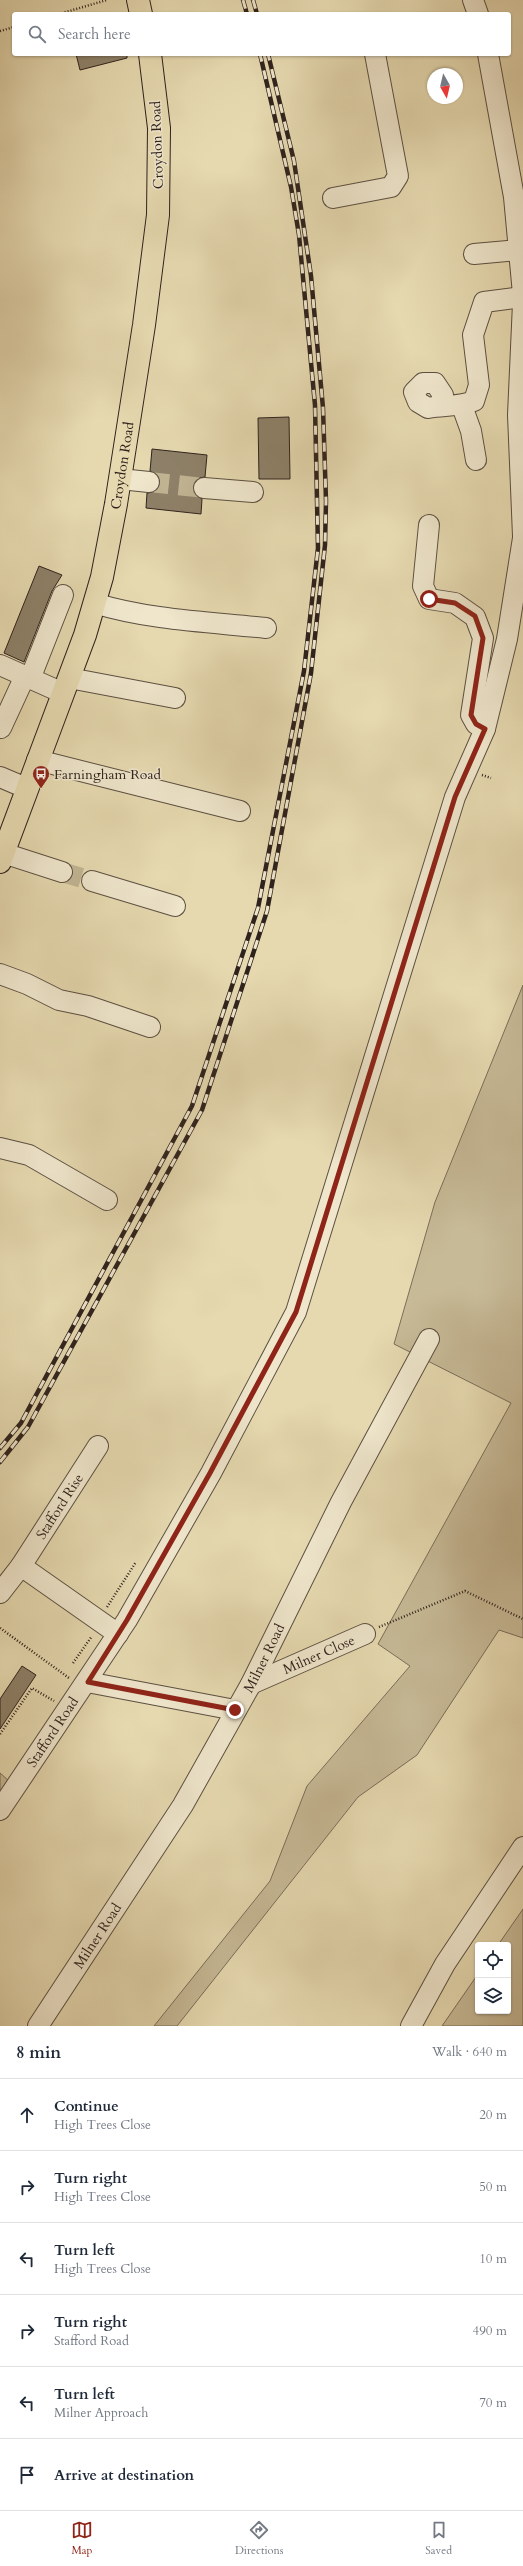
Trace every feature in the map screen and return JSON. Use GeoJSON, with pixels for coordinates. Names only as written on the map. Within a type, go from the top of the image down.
{"type":"FeatureCollection","features":[{"type":"Feature","properties":{"kind":"main road"},"geometry":{"type":"LineString","coordinates":[[138,0],[141,12]]}},
{"type":"Feature","properties":{"kind":"main road","name":"Croydon Road"},"geometry":{"type":"LineString","coordinates":[[2,858],[26,788],[85,635],[102,577],[120,479],[158,215],[159,128],[150,56]]}},
{"type":"Feature","properties":{"kind":"street"},"geometry":{"type":"LineString","coordinates":[[473,0],[477,12]]}},
{"type":"Feature","properties":{"kind":"street"},"geometry":{"type":"LineString","coordinates":[[333,198],[391,186],[398,176],[395,154],[374,56]]}},
{"type":"Feature","properties":{"kind":"street"},"geometry":{"type":"LineString","coordinates":[[488,56],[514,197],[523,294]]}},
{"type":"Feature","properties":{"kind":"street"},"geometry":{"type":"LineString","coordinates":[[474,254],[519,250]]}},
{"type":"Feature","properties":{"kind":"street"},"geometry":{"type":"LineString","coordinates":[[440,405],[462,406],[474,401],[479,385],[473,334],[484,302],[523,297]]}},
{"type":"Feature","properties":{"kind":"street","name":"Stafford Road"},"geometry":{"type":"LineString","coordinates":[[0,1810],[88,1682],[122,1627],[210,1473],[296,1312],[455,797],[485,729],[507,639],[523,537],[518,415],[523,303]]}},
{"type":"Feature","properties":{"kind":"street"},"geometry":{"type":"LineString","coordinates":[[462,406],[471,431],[476,460]]}},
{"type":"Feature","properties":{"kind":"street"},"geometry":{"type":"LineString","coordinates":[[120,479],[149,482]]}},
{"type":"Feature","properties":{"kind":"street"},"geometry":{"type":"LineString","coordinates":[[204,488],[253,492]]}},
{"type":"Feature","properties":{"kind":"street"},"geometry":{"type":"LineString","coordinates":[[429,525],[423,586],[429,599],[455,603],[475,616],[483,638],[471,715],[476,724],[485,729]]}},
{"type":"Feature","properties":{"kind":"street"},"geometry":{"type":"LineString","coordinates":[[1,728],[27,678],[63,595]]}},
{"type":"Feature","properties":{"kind":"street"},"geometry":{"type":"LineString","coordinates":[[94,603],[113,609],[165,618],[266,628]]}},
{"type":"Feature","properties":{"kind":"street"},"geometry":{"type":"LineString","coordinates":[[0,666],[27,678],[66,685],[175,698]]}},
{"type":"Feature","properties":{"kind":"street"},"geometry":{"type":"LineString","coordinates":[[37,760],[240,811]]}},
{"type":"Feature","properties":{"kind":"street"},"geometry":{"type":"LineString","coordinates":[[0,777],[26,788]]}},
{"type":"Feature","properties":{"kind":"street"},"geometry":{"type":"LineString","coordinates":[[2,858],[62,872]]}},
{"type":"Feature","properties":{"kind":"street"},"geometry":{"type":"LineString","coordinates":[[92,881],[175,906]]}},
{"type":"Feature","properties":{"kind":"street"},"geometry":{"type":"LineString","coordinates":[[0,974],[28,984],[59,1000],[88,1006],[150,1027]]}},
{"type":"Feature","properties":{"kind":"street"},"geometry":{"type":"LineString","coordinates":[[0,1148],[30,1155],[107,1200]]}},
{"type":"Feature","properties":{"kind":"street","name":"Milner Road"},"geometry":{"type":"LineString","coordinates":[[38,2026],[183,1805],[235,1710],[251,1684],[341,1502],[429,1339]]}},
{"type":"Feature","properties":{"kind":"street","name":"Stafford Rise"},"geometry":{"type":"LineString","coordinates":[[0,1593],[20,1566],[98,1446]]}},
{"type":"Feature","properties":{"kind":"street"},"geometry":{"type":"LineString","coordinates":[[20,1566],[101,1622],[122,1627]]}},
{"type":"Feature","properties":{"kind":"street","name":"Milner Close"},"geometry":{"type":"LineString","coordinates":[[251,1684],[365,1634]]}},
{"type":"Feature","properties":{"kind":"street"},"geometry":{"type":"LineString","coordinates":[[88,1682],[235,1710]]}},
{"type":"Feature","properties":{"kind":"street"},"geometry":{"type":"LineString","coordinates":[[411,2026],[445,1964],[523,1846]]}},
{"type":"Feature","properties":{"kind":"path"},"geometry":{"type":"LineString","coordinates":[[66,12],[107,0]]}},
{"type":"Feature","properties":{"kind":"path"},"geometry":{"type":"LineString","coordinates":[[0,31],[12,28]]}},
{"type":"Feature","properties":{"kind":"path"},"geometry":{"type":"LineString","coordinates":[[122,1627],[107,1608],[136,1562]]}},
{"type":"Feature","properties":{"kind":"path"},"geometry":{"type":"LineString","coordinates":[[365,1634],[465,1591],[523,1619]]}},
{"type":"Feature","properties":{"kind":"path"},"geometry":{"type":"LineString","coordinates":[[73,1664],[101,1622]]}},
{"type":"Feature","properties":{"kind":"path"},"geometry":{"type":"LineString","coordinates":[[1,1631],[52,1665]]}},
{"type":"Feature","properties":{"kind":"path"},"geometry":{"type":"LineString","coordinates":[[0,1734],[32,1688],[68,1709]]}},
{"type":"Feature","properties":{"kind":"shaded area"},"geometry":{"type":"Polygon","coordinates":[[[523,985],[523,1638],[499,1630],[417,1755],[358,1797],[177,2026],[154,2026],[270,1881],[307,1786],[410,1666],[378,1644],[511,1403],[394,1344],[435,1202],[523,985]]]}},
{"type":"Feature","properties":{"kind":"shaded area"},"geometry":{"type":"Polygon","coordinates":[[[0,1773],[9,1781],[0,1794],[0,1773]]]}},
{"type":"Feature","properties":{"kind":"shaded area"},"geometry":{"type":"Polygon","coordinates":[[[523,1909],[523,2026],[442,2026],[475,1978],[475,2014],[511,2014],[511,1942],[500,1942],[523,1909]]]}},
{"type":"Feature","properties":{"kind":"building"},"geometry":{"type":"Polygon","coordinates":[[[76,56],[127,56],[127,58],[80,70],[76,56]]]}},
{"type":"Feature","properties":{"kind":"building"},"geometry":{"type":"Polygon","coordinates":[[[289,417],[290,479],[259,479],[258,418],[289,417]]]}},
{"type":"Feature","properties":{"kind":"building"},"geometry":{"type":"Polygon","coordinates":[[[152,449],[207,455],[205,477],[199,478],[193,487],[194,493],[202,499],[201,514],[146,508],[147,493],[154,492],[160,484],[159,477],[150,471],[152,449]]]}},
{"type":"Feature","properties":{"kind":"building"},"geometry":{"type":"Polygon","coordinates":[[[39,566],[62,575],[52,591],[24,662],[4,653],[39,566]]]}},
{"type":"Feature","properties":{"kind":"building"},"geometry":{"type":"Polygon","coordinates":[[[22,1666],[36,1675],[0,1729],[0,1699],[22,1666]]]}},
{"type":"Feature","properties":{"kind":"tunnel"},"geometry":{"type":"LineString","coordinates":[[149,482],[204,488]]}},
{"type":"Feature","properties":{"kind":"tunnel"},"geometry":{"type":"LineString","coordinates":[[62,872],[92,881]]}},
{"type":"Feature","properties":{"kind":"railway"},"geometry":{"type":"LineString","coordinates":[[243,0],[246,12]]}},
{"type":"Feature","properties":{"kind":"railway"},"geometry":{"type":"LineString","coordinates":[[253,0],[256,12]]}},
{"type":"Feature","properties":{"kind":"railway"},"geometry":{"type":"LineString","coordinates":[[0,1448],[21,1423],[192,1106],[258,908],[304,671],[318,548],[315,405],[299,235],[291,187],[260,56]]}},
{"type":"Feature","properties":{"kind":"railway"},"geometry":{"type":"LineString","coordinates":[[0,1462],[28,1427],[202,1110],[267,911],[311,673],[325,545],[326,501],[323,408],[311,276],[294,161],[268,56]]}},
{"type":"Feature","properties":{"kind":"place","name":"Farningham Road"},"geometry":{"type":"Point","coordinates":[41,789]}},
{"type":"Feature","properties":{"kind":"route"},"geometry":{"type":"LineString","coordinates":[[235,1710],[88,1682],[127,1620],[210,1473],[296,1312],[455,797],[485,729],[476,724],[471,715],[483,638],[475,616],[455,603],[429,599]]}}]}
